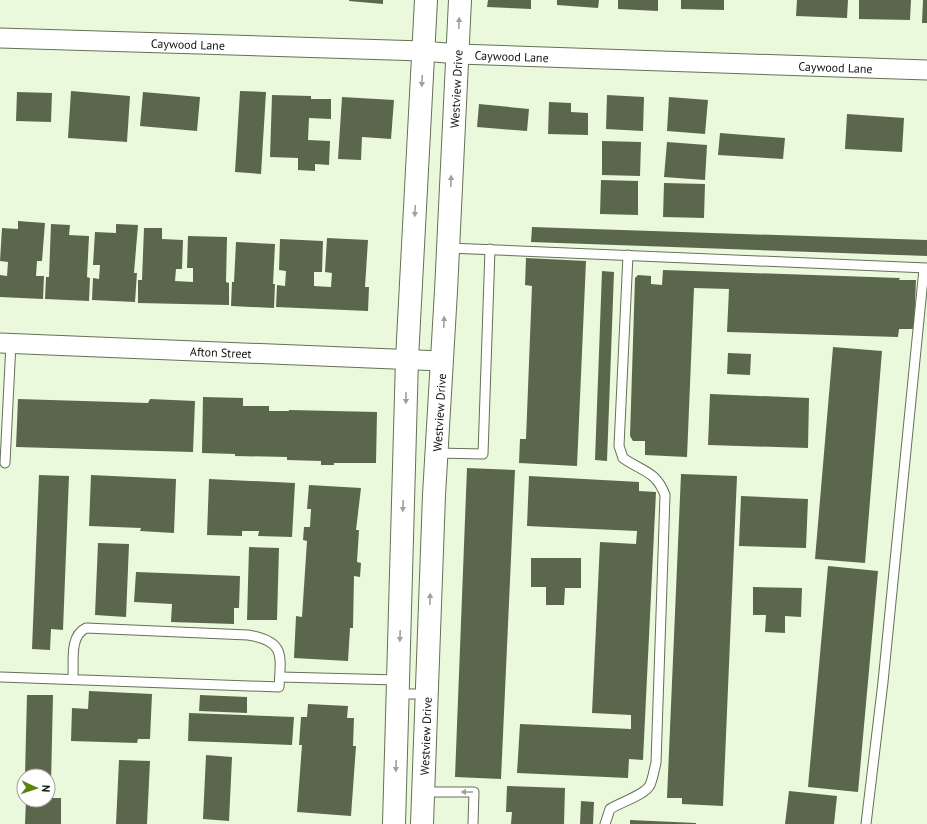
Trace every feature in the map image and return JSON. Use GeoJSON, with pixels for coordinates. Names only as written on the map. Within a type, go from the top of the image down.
{"type":"FeatureCollection","features":[{"type":"Feature","properties":{"kind":"main road"},"geometry":{"type":"LineString","coordinates":[[394,824],[407,359],[426,0]]}},
{"type":"Feature","properties":{"kind":"main road","name":"Westview Drive"},"geometry":{"type":"LineString","coordinates":[[422,824],[436,453],[460,0]]}},
{"type":"Feature","properties":{"kind":"street","name":"Caywood Lane"},"geometry":{"type":"LineString","coordinates":[[0,38],[423,51],[458,54],[927,70]]}},
{"type":"Feature","properties":{"kind":"street","name":"Afton Street"},"geometry":{"type":"LineString","coordinates":[[6,343],[442,361]]}},
{"type":"Feature","properties":{"kind":"lane"},"geometry":{"type":"LineString","coordinates":[[448,248],[926,269],[883,682],[866,824]]}},
{"type":"Feature","properties":{"kind":"lane"},"geometry":{"type":"LineString","coordinates":[[436,453],[484,454],[490,249]]}},
{"type":"Feature","properties":{"kind":"lane"},"geometry":{"type":"LineString","coordinates":[[605,824],[610,809],[624,800],[639,796],[650,785],[656,763],[665,495],[661,484],[654,476],[623,458],[619,446],[628,255]]}},
{"type":"Feature","properties":{"kind":"lane"},"geometry":{"type":"LineString","coordinates":[[5,463],[6,343]]}},
{"type":"Feature","properties":{"kind":"lane"},"geometry":{"type":"LineString","coordinates":[[1,677],[279,687],[281,658],[273,644],[264,638],[248,634],[86,628],[79,632],[75,638],[73,679]]}},
{"type":"Feature","properties":{"kind":"lane"},"geometry":{"type":"LineString","coordinates":[[280,676],[398,687],[427,694]]}},
{"type":"Feature","properties":{"kind":"lane"},"geometry":{"type":"LineString","coordinates":[[424,792],[474,792],[473,824]]}},
{"type":"Feature","properties":{"kind":"building"},"geometry":{"type":"Polygon","coordinates":[[[383,0],[383,4],[349,1],[383,0]]]}},
{"type":"Feature","properties":{"kind":"building"},"geometry":{"type":"Polygon","coordinates":[[[488,0],[531,0],[531,9],[487,7],[488,0]]]}},
{"type":"Feature","properties":{"kind":"building"},"geometry":{"type":"Polygon","coordinates":[[[557,0],[599,0],[598,8],[557,5],[557,0]]]}},
{"type":"Feature","properties":{"kind":"building"},"geometry":{"type":"Polygon","coordinates":[[[618,0],[658,0],[658,11],[618,9],[618,0]]]}},
{"type":"Feature","properties":{"kind":"building"},"geometry":{"type":"Polygon","coordinates":[[[681,0],[724,0],[724,10],[681,9],[681,0]]]}},
{"type":"Feature","properties":{"kind":"building"},"geometry":{"type":"Polygon","coordinates":[[[797,0],[848,0],[847,18],[796,16],[797,0]]]}},
{"type":"Feature","properties":{"kind":"building"},"geometry":{"type":"Polygon","coordinates":[[[859,0],[911,0],[910,20],[859,19],[859,0]]]}},
{"type":"Feature","properties":{"kind":"building"},"geometry":{"type":"Polygon","coordinates":[[[923,0],[927,0],[927,23],[922,23],[923,0]]]}},
{"type":"Feature","properties":{"kind":"building"},"geometry":{"type":"Polygon","coordinates":[[[71,91],[130,96],[127,142],[68,138],[71,91]]]}},
{"type":"Feature","properties":{"kind":"building"},"geometry":{"type":"Polygon","coordinates":[[[240,91],[266,92],[261,174],[235,172],[240,91]]]}},
{"type":"Feature","properties":{"kind":"building"},"geometry":{"type":"Polygon","coordinates":[[[17,92],[52,93],[51,122],[16,121],[17,92]]]}},
{"type":"Feature","properties":{"kind":"building"},"geometry":{"type":"Polygon","coordinates":[[[143,92],[200,97],[197,131],[140,126],[143,92]]]}},
{"type":"Feature","properties":{"kind":"building"},"geometry":{"type":"Polygon","coordinates":[[[272,95],[311,96],[311,99],[331,99],[331,119],[309,118],[308,140],[330,141],[329,165],[315,164],[315,171],[298,170],[298,158],[270,157],[272,95]]]}},
{"type":"Feature","properties":{"kind":"building"},"geometry":{"type":"Polygon","coordinates":[[[607,95],[644,97],[643,131],[606,129],[607,95]]]}},
{"type":"Feature","properties":{"kind":"building"},"geometry":{"type":"Polygon","coordinates":[[[342,97],[394,100],[391,139],[362,137],[361,160],[338,159],[342,97]]]}},
{"type":"Feature","properties":{"kind":"building"},"geometry":{"type":"Polygon","coordinates":[[[669,97],[708,100],[705,134],[667,131],[669,97]]]}},
{"type":"Feature","properties":{"kind":"building"},"geometry":{"type":"Polygon","coordinates":[[[549,102],[571,103],[571,112],[588,113],[588,135],[548,134],[549,102]]]}},
{"type":"Feature","properties":{"kind":"building"},"geometry":{"type":"Polygon","coordinates":[[[479,104],[529,109],[527,131],[477,127],[479,104]]]}},
{"type":"Feature","properties":{"kind":"building"},"geometry":{"type":"Polygon","coordinates":[[[847,114],[904,118],[902,152],[845,149],[847,114]]]}},
{"type":"Feature","properties":{"kind":"building"},"geometry":{"type":"Polygon","coordinates":[[[720,133],[785,138],[783,159],[718,155],[720,133]]]}},
{"type":"Feature","properties":{"kind":"building"},"geometry":{"type":"Polygon","coordinates":[[[602,141],[641,142],[640,176],[602,175],[602,141]]]}},
{"type":"Feature","properties":{"kind":"building"},"geometry":{"type":"Polygon","coordinates":[[[667,142],[707,145],[705,180],[664,177],[667,142]]]}},
{"type":"Feature","properties":{"kind":"building"},"geometry":{"type":"Polygon","coordinates":[[[601,180],[638,181],[638,215],[600,214],[601,180]]]}},
{"type":"Feature","properties":{"kind":"building"},"geometry":{"type":"Polygon","coordinates":[[[664,183],[705,184],[704,218],[663,217],[664,183]]]}},
{"type":"Feature","properties":{"kind":"building"},"geometry":{"type":"Polygon","coordinates":[[[18,221],[45,223],[42,261],[37,261],[36,276],[44,276],[43,299],[0,297],[0,275],[7,276],[8,262],[0,261],[2,228],[18,229],[18,221]]]}},
{"type":"Feature","properties":{"kind":"building"},"geometry":{"type":"Polygon","coordinates":[[[51,224],[70,225],[69,235],[89,236],[87,277],[90,278],[89,301],[45,299],[46,277],[49,277],[51,224]]]}},
{"type":"Feature","properties":{"kind":"building"},"geometry":{"type":"Polygon","coordinates":[[[116,224],[138,225],[134,273],[137,273],[135,302],[92,300],[93,278],[99,279],[100,265],[93,265],[95,232],[116,233],[116,224]]]}},
{"type":"Feature","properties":{"kind":"building"},"geometry":{"type":"Polygon","coordinates":[[[532,227],[927,240],[927,256],[531,242],[532,227]]]}},
{"type":"Feature","properties":{"kind":"building"},"geometry":{"type":"Polygon","coordinates":[[[144,228],[162,228],[162,239],[183,240],[182,269],[176,269],[175,281],[193,282],[193,268],[187,268],[188,236],[227,237],[226,282],[229,283],[229,305],[138,303],[138,280],[142,280],[144,228]]]}},
{"type":"Feature","properties":{"kind":"building"},"geometry":{"type":"Polygon","coordinates":[[[327,238],[368,240],[365,287],[369,287],[368,311],[276,307],[277,285],[285,286],[286,271],[279,270],[280,239],[323,241],[322,272],[314,272],[314,286],[331,287],[332,273],[325,272],[327,238]]]}},
{"type":"Feature","properties":{"kind":"building"},"geometry":{"type":"Polygon","coordinates":[[[236,242],[275,244],[273,284],[275,284],[274,308],[231,306],[236,242]]]}},
{"type":"Feature","properties":{"kind":"building"},"geometry":{"type":"Polygon","coordinates":[[[526,258],[586,261],[577,466],[519,463],[520,439],[526,439],[532,286],[525,285],[526,258]]]}},
{"type":"Feature","properties":{"kind":"building"},"geometry":{"type":"Polygon","coordinates":[[[663,270],[900,278],[899,280],[916,280],[914,329],[899,329],[898,337],[727,332],[729,289],[694,288],[687,457],[645,455],[645,441],[633,441],[630,436],[635,278],[638,275],[651,276],[651,284],[662,285],[663,270]]]}},
{"type":"Feature","properties":{"kind":"building"},"geometry":{"type":"Polygon","coordinates":[[[602,271],[614,272],[607,461],[595,460],[602,271]]]}},
{"type":"Feature","properties":{"kind":"building"},"geometry":{"type":"Polygon","coordinates":[[[833,347],[882,351],[865,563],[815,559],[833,347]]]}},
{"type":"Feature","properties":{"kind":"building"},"geometry":{"type":"Polygon","coordinates":[[[728,353],[751,354],[750,375],[727,374],[728,353]]]}},
{"type":"Feature","properties":{"kind":"building"},"geometry":{"type":"Polygon","coordinates":[[[710,394],[809,398],[808,448],[708,445],[710,394]]]}},
{"type":"Feature","properties":{"kind":"building"},"geometry":{"type":"Polygon","coordinates":[[[203,397],[243,398],[243,406],[269,406],[269,411],[377,412],[376,463],[334,463],[334,465],[321,465],[321,461],[287,460],[287,457],[235,456],[235,454],[202,453],[203,397]]]}},
{"type":"Feature","properties":{"kind":"building"},"geometry":{"type":"Polygon","coordinates":[[[18,399],[148,403],[150,399],[195,401],[193,452],[16,447],[18,399]]]}},
{"type":"Feature","properties":{"kind":"building"},"geometry":{"type":"Polygon","coordinates":[[[467,468],[515,470],[501,779],[455,777],[467,468]]]}},
{"type":"Feature","properties":{"kind":"building"},"geometry":{"type":"Polygon","coordinates":[[[681,474],[737,476],[723,806],[682,804],[682,798],[667,798],[681,474]]]}},
{"type":"Feature","properties":{"kind":"building"},"geometry":{"type":"Polygon","coordinates":[[[39,475],[69,476],[63,630],[51,629],[50,650],[32,649],[39,475]]]}},
{"type":"Feature","properties":{"kind":"building"},"geometry":{"type":"Polygon","coordinates":[[[91,475],[176,479],[174,533],[140,531],[141,528],[89,526],[91,475]]]}},
{"type":"Feature","properties":{"kind":"building"},"geometry":{"type":"Polygon","coordinates":[[[529,476],[639,482],[639,491],[656,492],[643,760],[629,759],[628,778],[517,773],[520,724],[631,729],[631,715],[592,713],[600,542],[636,544],[637,531],[527,526],[529,476]]]}},
{"type":"Feature","properties":{"kind":"building"},"geometry":{"type":"Polygon","coordinates":[[[209,479],[295,483],[292,537],[258,536],[259,531],[242,531],[242,536],[207,535],[209,479]]]}},
{"type":"Feature","properties":{"kind":"building"},"geometry":{"type":"Polygon","coordinates":[[[309,485],[361,488],[356,530],[359,530],[357,562],[361,563],[360,577],[354,576],[353,628],[350,628],[348,661],[294,658],[296,616],[302,617],[307,541],[303,540],[304,527],[310,527],[311,509],[307,509],[309,485]]]}},
{"type":"Feature","properties":{"kind":"building"},"geometry":{"type":"Polygon","coordinates":[[[741,496],[808,499],[806,548],[739,546],[741,496]]]}},
{"type":"Feature","properties":{"kind":"building"},"geometry":{"type":"Polygon","coordinates":[[[98,543],[129,544],[126,617],[95,615],[98,543]]]}},
{"type":"Feature","properties":{"kind":"building"},"geometry":{"type":"Polygon","coordinates":[[[249,547],[279,548],[277,620],[247,620],[249,547]]]}},
{"type":"Feature","properties":{"kind":"building"},"geometry":{"type":"Polygon","coordinates":[[[531,558],[581,558],[581,588],[565,588],[564,605],[546,605],[546,587],[531,587],[531,558]]]}},
{"type":"Feature","properties":{"kind":"building"},"geometry":{"type":"Polygon","coordinates":[[[828,566],[878,571],[858,792],[808,787],[828,566]]]}},
{"type":"Feature","properties":{"kind":"building"},"geometry":{"type":"Polygon","coordinates":[[[136,572],[240,576],[239,608],[234,608],[234,624],[171,622],[172,604],[134,602],[136,572]]]}},
{"type":"Feature","properties":{"kind":"building"},"geometry":{"type":"Polygon","coordinates":[[[753,587],[802,588],[801,617],[785,616],[785,633],[765,632],[766,615],[753,615],[753,587]]]}},
{"type":"Feature","properties":{"kind":"building"},"geometry":{"type":"Polygon","coordinates":[[[89,691],[152,694],[150,739],[138,739],[137,743],[71,741],[72,708],[88,709],[89,691]]]}},
{"type":"Feature","properties":{"kind":"building"},"geometry":{"type":"Polygon","coordinates":[[[27,695],[53,695],[51,768],[25,768],[27,695]]]}},
{"type":"Feature","properties":{"kind":"building"},"geometry":{"type":"Polygon","coordinates":[[[200,695],[247,697],[247,713],[199,711],[200,695]]]}},
{"type":"Feature","properties":{"kind":"building"},"geometry":{"type":"Polygon","coordinates":[[[308,704],[348,706],[347,718],[354,718],[353,746],[356,746],[351,816],[297,812],[302,745],[299,745],[301,717],[307,717],[308,704]]]}},
{"type":"Feature","properties":{"kind":"building"},"geometry":{"type":"Polygon","coordinates":[[[189,713],[294,717],[292,745],[188,741],[189,713]]]}},
{"type":"Feature","properties":{"kind":"building"},"geometry":{"type":"Polygon","coordinates":[[[206,755],[232,757],[229,821],[203,819],[206,755]]]}},
{"type":"Feature","properties":{"kind":"building"},"geometry":{"type":"Polygon","coordinates":[[[119,760],[150,761],[147,824],[116,824],[119,760]]]}},
{"type":"Feature","properties":{"kind":"building"},"geometry":{"type":"Polygon","coordinates":[[[507,786],[565,788],[564,824],[511,824],[512,812],[506,812],[507,786]]]}},
{"type":"Feature","properties":{"kind":"building"},"geometry":{"type":"Polygon","coordinates":[[[789,791],[837,796],[834,824],[785,824],[789,791]]]}},
{"type":"Feature","properties":{"kind":"building"},"geometry":{"type":"Polygon","coordinates":[[[56,798],[61,798],[61,824],[25,824],[26,808],[56,808],[56,798]]]}},
{"type":"Feature","properties":{"kind":"building"},"geometry":{"type":"Polygon","coordinates":[[[581,801],[594,802],[593,824],[580,824],[581,801]]]}},
{"type":"Feature","properties":{"kind":"building"},"geometry":{"type":"Polygon","coordinates":[[[630,820],[696,823],[696,824],[630,824],[630,820]]]}}]}
